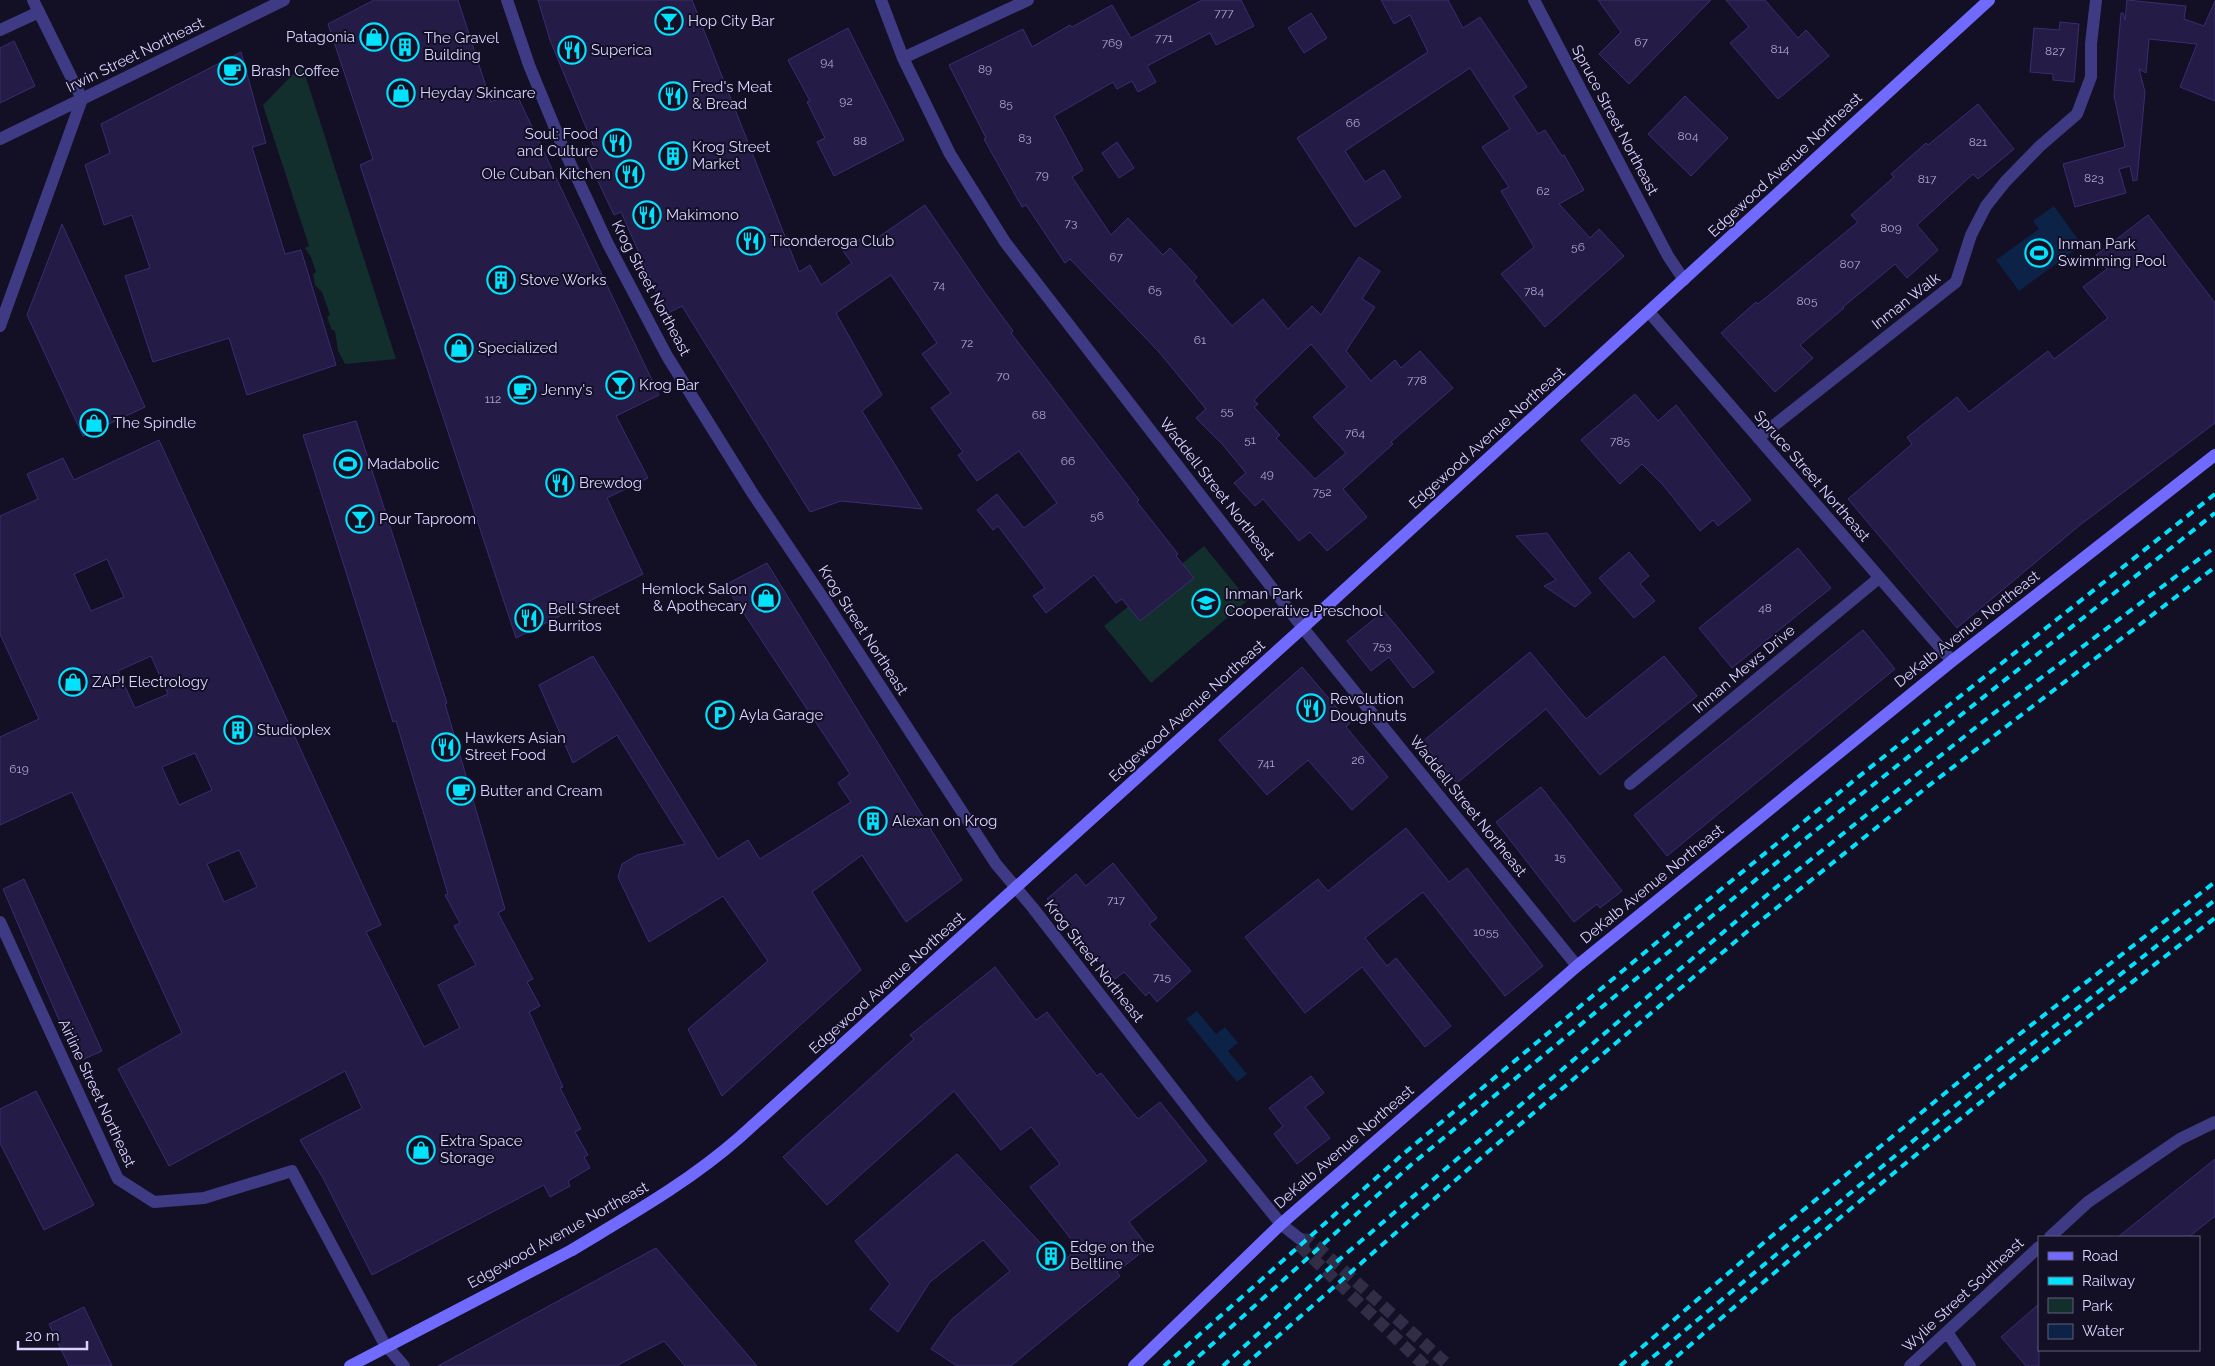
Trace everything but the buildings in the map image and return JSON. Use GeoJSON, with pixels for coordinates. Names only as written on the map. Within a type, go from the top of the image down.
{"type":"FeatureCollection","features":[{"type":"Feature","properties":{"kind":"main road","name":"Edgewood Avenue Northeast"},"geometry":{"type":"LineString","coordinates":[[350,1366],[572,1250],[654,1201],[740,1137],[1303,628],[1989,0]]}},
{"type":"Feature","properties":{"kind":"main road","name":"DeKalb Avenue Northeast"},"geometry":{"type":"LineString","coordinates":[[1134,1366],[1281,1224],[1577,966],[1952,662],[2215,455]]}},
{"type":"Feature","properties":{"kind":"street","name":"Irwin Street Northeast"},"geometry":{"type":"LineString","coordinates":[[0,139],[284,0]]}},
{"type":"Feature","properties":{"kind":"street","name":"Krog Street Northeast"},"geometry":{"type":"LineString","coordinates":[[507,0],[529,65],[564,150],[608,244],[667,356],[753,494],[823,597],[996,864],[1034,908],[1205,1130],[1281,1224],[1300,1239]]}},
{"type":"Feature","properties":{"kind":"street","name":"Waddell Street Northeast"},"geometry":{"type":"LineString","coordinates":[[881,0],[903,58],[950,154],[1005,242],[1303,628],[1577,966]]}},
{"type":"Feature","properties":{"kind":"street"},"geometry":{"type":"LineString","coordinates":[[903,58],[1028,0]]}},
{"type":"Feature","properties":{"kind":"street","name":"Spruce Street Northeast"},"geometry":{"type":"LineString","coordinates":[[1534,0],[1668,256],[1684,280]]}},
{"type":"Feature","properties":{"kind":"street","name":"Inman Walk"},"geometry":{"type":"LineString","coordinates":[[1758,438],[1956,282],[1971,234],[1986,206],[2005,182],[2040,146],[2077,114],[2091,77],[2091,44],[2096,0]]}},
{"type":"Feature","properties":{"kind":"street"},"geometry":{"type":"LineString","coordinates":[[0,30],[36,6],[82,99],[0,326]]}},
{"type":"Feature","properties":{"kind":"street","name":"Spruce Street Northeast"},"geometry":{"type":"LineString","coordinates":[[1649,312],[1952,662]]}},
{"type":"Feature","properties":{"kind":"street","name":"Inman Mews Drive"},"geometry":{"type":"LineString","coordinates":[[1630,784],[1879,578]]}},
{"type":"Feature","properties":{"kind":"street","name":"Airline Street Northeast"},"geometry":{"type":"LineString","coordinates":[[1,925],[118,1178],[154,1202],[204,1198],[292,1171],[384,1343],[404,1366]]}},
{"type":"Feature","properties":{"kind":"street"},"geometry":{"type":"LineString","coordinates":[[2051,1236],[2088,1202],[2180,1139],[2215,1122]]}},
{"type":"Feature","properties":{"kind":"street","name":"Wylie Street Southeast"},"geometry":{"type":"LineString","coordinates":[[1910,1366],[2038,1248]]}},
{"type":"Feature","properties":{"kind":"street"},"geometry":{"type":"LineString","coordinates":[[1947,1332],[1970,1366]]}},
{"type":"Feature","properties":{"kind":"green space"},"geometry":{"type":"Polygon","coordinates":[[[302,65],[396,359],[345,364],[338,351],[335,331],[332,330],[327,317],[330,315],[322,292],[315,285],[313,274],[316,272],[311,257],[305,248],[309,246],[263,105],[302,65]]]}},
{"type":"Feature","properties":{"kind":"green space"},"geometry":{"type":"Polygon","coordinates":[[[1204,546],[1248,600],[1151,683],[1104,626],[1204,546]]]}},
{"type":"Feature","properties":{"kind":"water","name":"Inman Park Swimming Pool"},"geometry":{"type":"Polygon","coordinates":[[[2054,206],[2082,245],[2019,291],[1996,260],[2039,229],[2033,221],[2054,206]]]}},
{"type":"Feature","properties":{"kind":"water"},"geometry":{"type":"Polygon","coordinates":[[[1197,1011],[1216,1034],[1225,1027],[1238,1043],[1228,1051],[1247,1074],[1237,1082],[1186,1019],[1197,1011]]]}},
{"type":"Feature","properties":{"kind":"tunnel"},"geometry":{"type":"LineString","coordinates":[[1425,1366],[1302,1248],[1300,1239],[1310,1240],[1449,1366]]}},
{"type":"Feature","properties":{"kind":"railway"},"geometry":{"type":"LineString","coordinates":[[1164,1366],[1402,1155],[1686,918],[1857,778],[2215,494]]}},
{"type":"Feature","properties":{"kind":"railway"},"geometry":{"type":"LineString","coordinates":[[1188,1366],[1412,1164],[1810,835],[2215,513]]}},
{"type":"Feature","properties":{"kind":"railway"},"geometry":{"type":"LineString","coordinates":[[1223,1366],[1334,1264],[1774,889],[1985,720],[2215,547]]}},
{"type":"Feature","properties":{"kind":"railway"},"geometry":{"type":"LineString","coordinates":[[1244,1366],[1490,1150],[1749,930],[1927,787],[2215,567]]}},
{"type":"Feature","properties":{"kind":"railway"},"geometry":{"type":"LineString","coordinates":[[1620,1366],[1767,1240],[1967,1075],[2215,882]]}},
{"type":"Feature","properties":{"kind":"railway"},"geometry":{"type":"LineString","coordinates":[[1642,1366],[1990,1077],[2215,900]]}},
{"type":"Feature","properties":{"kind":"railway"},"geometry":{"type":"LineString","coordinates":[[1666,1366],[1800,1251],[1937,1138],[2215,918]]}},
{"type":"Feature","properties":{"kind":"place","name":"Hop City Bar"},"geometry":{"type":"Point","coordinates":[669,21]}},
{"type":"Feature","properties":{"kind":"place","name":"Patagonia"},"geometry":{"type":"Point","coordinates":[374,37]}},
{"type":"Feature","properties":{"kind":"place","name":"The Gravel Building"},"geometry":{"type":"Point","coordinates":[405,47]}},
{"type":"Feature","properties":{"kind":"place","name":"Superica"},"geometry":{"type":"Point","coordinates":[572,50]}},
{"type":"Feature","properties":{"kind":"place","name":"Brash Coffee"},"geometry":{"type":"Point","coordinates":[232,71]}},
{"type":"Feature","properties":{"kind":"place","name":"Heyday Skincare"},"geometry":{"type":"Point","coordinates":[401,93]}},
{"type":"Feature","properties":{"kind":"place","name":"Fred's Meat & Bread"},"geometry":{"type":"Point","coordinates":[673,96]}},
{"type":"Feature","properties":{"kind":"place","name":"Soul: Food and Culture"},"geometry":{"type":"Point","coordinates":[617,143]}},
{"type":"Feature","properties":{"kind":"place","name":"Krog Street Market"},"geometry":{"type":"Point","coordinates":[673,156]}},
{"type":"Feature","properties":{"kind":"place","name":"Ole Cuban Kitchen"},"geometry":{"type":"Point","coordinates":[630,174]}},
{"type":"Feature","properties":{"kind":"place","name":"Makimono"},"geometry":{"type":"Point","coordinates":[647,215]}},
{"type":"Feature","properties":{"kind":"place","name":"Ticonderoga Club"},"geometry":{"type":"Point","coordinates":[751,241]}},
{"type":"Feature","properties":{"kind":"place","name":"Inman Park Swimming Pool"},"geometry":{"type":"Point","coordinates":[2039,253]}},
{"type":"Feature","properties":{"kind":"place","name":"Stove Works"},"geometry":{"type":"Point","coordinates":[501,280]}},
{"type":"Feature","properties":{"kind":"place","name":"Specialized"},"geometry":{"type":"Point","coordinates":[459,348]}},
{"type":"Feature","properties":{"kind":"place","name":"Krog Bar"},"geometry":{"type":"Point","coordinates":[620,385]}},
{"type":"Feature","properties":{"kind":"place","name":"Jenny's"},"geometry":{"type":"Point","coordinates":[522,390]}},
{"type":"Feature","properties":{"kind":"place","name":"The Spindle"},"geometry":{"type":"Point","coordinates":[94,423]}},
{"type":"Feature","properties":{"kind":"place","name":"Madabolic"},"geometry":{"type":"Point","coordinates":[348,464]}},
{"type":"Feature","properties":{"kind":"place","name":"Brewdog"},"geometry":{"type":"Point","coordinates":[560,483]}},
{"type":"Feature","properties":{"kind":"place","name":"Pour Taproom"},"geometry":{"type":"Point","coordinates":[360,519]}},
{"type":"Feature","properties":{"kind":"place","name":"Hemlock Salon & Apothecary"},"geometry":{"type":"Point","coordinates":[766,598]}},
{"type":"Feature","properties":{"kind":"place","name":"Inman Park Cooperative Preschool"},"geometry":{"type":"Point","coordinates":[1206,603]}},
{"type":"Feature","properties":{"kind":"place","name":"Bell Street Burritos"},"geometry":{"type":"Point","coordinates":[529,618]}},
{"type":"Feature","properties":{"kind":"place","name":"ZAP! Electrology"},"geometry":{"type":"Point","coordinates":[73,682]}},
{"type":"Feature","properties":{"kind":"place","name":"Revolution Doughnuts"},"geometry":{"type":"Point","coordinates":[1311,708]}},
{"type":"Feature","properties":{"kind":"place","name":"Ayla Garage"},"geometry":{"type":"Point","coordinates":[720,715]}},
{"type":"Feature","properties":{"kind":"place","name":"Studioplex"},"geometry":{"type":"Point","coordinates":[238,730]}},
{"type":"Feature","properties":{"kind":"place","name":"Hawkers Asian Street Food"},"geometry":{"type":"Point","coordinates":[446,747]}},
{"type":"Feature","properties":{"kind":"place","name":"Butter and Cream"},"geometry":{"type":"Point","coordinates":[461,791]}},
{"type":"Feature","properties":{"kind":"place","name":"Alexan on Krog"},"geometry":{"type":"Point","coordinates":[873,821]}},
{"type":"Feature","properties":{"kind":"place","name":"Extra Space Storage"},"geometry":{"type":"Point","coordinates":[421,1150]}},
{"type":"Feature","properties":{"kind":"place","name":"Edge on the Beltline"},"geometry":{"type":"Point","coordinates":[1051,1256]}}]}
